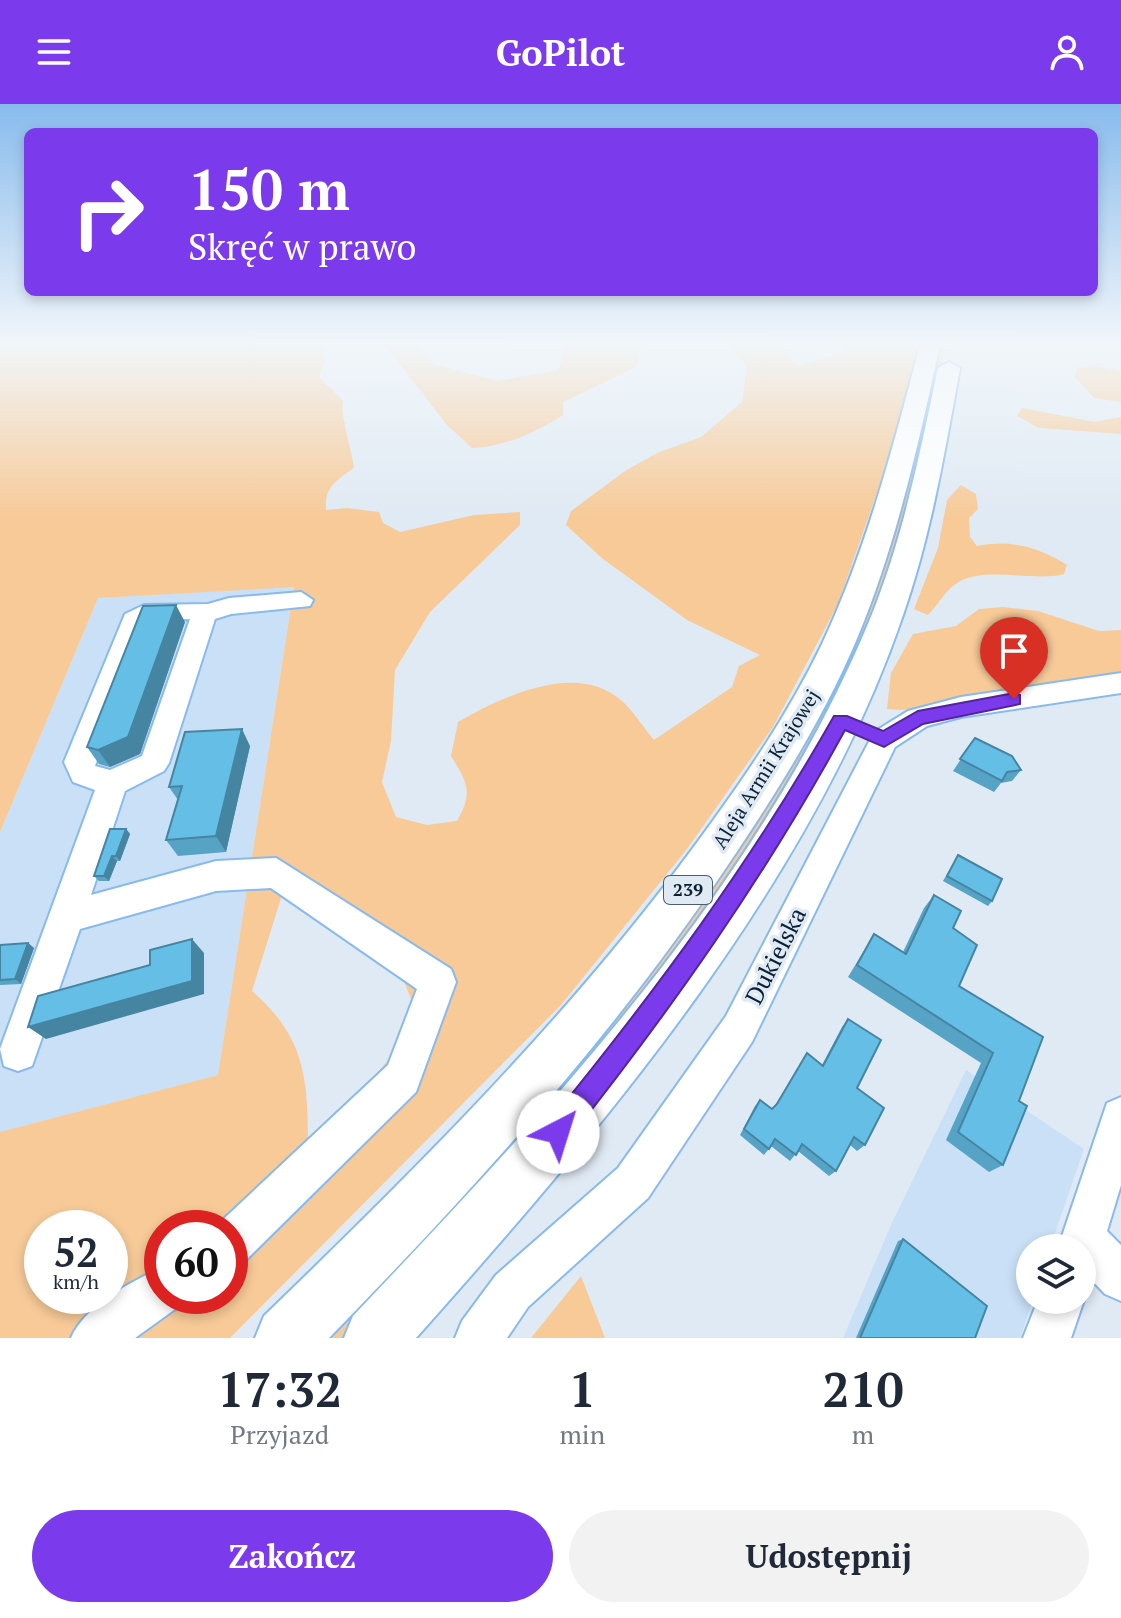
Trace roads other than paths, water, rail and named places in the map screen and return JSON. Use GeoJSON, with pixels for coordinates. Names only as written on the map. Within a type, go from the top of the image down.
{"type":"FeatureCollection","features":[{"type":"Feature","properties":{"kind":"main road","name":"Aleja Armii Krajowej"},"geometry":{"type":"LineString","coordinates":[[286,1338],[448,1174],[583,1023],[682,897],[750,799],[812,696],[863,586],[892,503],[916,403]]}},
{"type":"Feature","properties":{"kind":"main road","name":"Aleja Armii Krajowej"},"geometry":{"type":"LineString","coordinates":[[375,1338],[527,1169],[685,971],[787,818],[841,721],[886,618],[910,546],[941,403]]}},
{"type":"Feature","properties":{"kind":"street"},"geometry":{"type":"LineString","coordinates":[[204,614],[154,763],[112,783],[83,774],[79,762],[134,620],[144,613],[174,610],[204,614],[229,606],[301,600]]}},
{"type":"Feature","properties":{"kind":"street"},"geometry":{"type":"LineString","coordinates":[[841,721],[884,740],[918,718],[961,707],[1121,683]]}},
{"type":"Feature","properties":{"kind":"street","name":"Dukielska"},"geometry":{"type":"LineString","coordinates":[[479,1338],[512,1291],[633,1183],[739,1029],[884,740]]}},
{"type":"Feature","properties":{"kind":"street"},"geometry":{"type":"LineString","coordinates":[[18,1052],[112,783]]}},
{"type":"Feature","properties":{"kind":"street"},"geometry":{"type":"LineString","coordinates":[[67,917],[216,876],[276,873],[438,982],[402,1078],[248,1227]]}},
{"type":"Feature","properties":{"kind":"street"},"geometry":{"type":"LineString","coordinates":[[1085,1234],[1121,1117]]}},
{"type":"Feature","properties":{"kind":"street"},"geometry":{"type":"LineString","coordinates":[[1096,1256],[1121,1278]]}},
{"type":"Feature","properties":{"kind":"street"},"geometry":{"type":"LineString","coordinates":[[95,1338],[144,1304]]}},
{"type":"Feature","properties":{"kind":"street"},"geometry":{"type":"LineString","coordinates":[[1047,1338],[1056,1314]]}}]}
